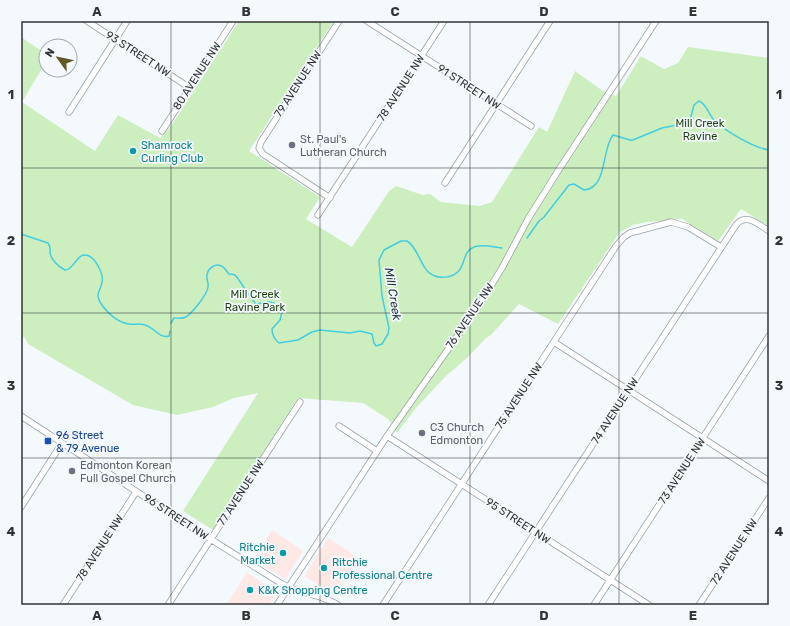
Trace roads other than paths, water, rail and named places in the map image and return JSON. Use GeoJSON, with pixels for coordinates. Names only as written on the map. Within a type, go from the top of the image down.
{"type":"FeatureCollection","features":[{"type":"Feature","properties":{"kind":"street","name":"93 STREET NW"},"geometry":{"type":"LineString","coordinates":[[87,21],[190,88]]}},
{"type":"Feature","properties":{"kind":"street"},"geometry":{"type":"LineString","coordinates":[[69,112],[127,21]]}},
{"type":"Feature","properties":{"kind":"street","name":"80 AVENUE NW"},"geometry":{"type":"LineString","coordinates":[[162,131],[233,21]]}},
{"type":"Feature","properties":{"kind":"street","name":"79 AVENUE NW"},"geometry":{"type":"LineString","coordinates":[[330,198],[263,154],[259,148],[261,142],[339,21]]}},
{"type":"Feature","properties":{"kind":"street","name":"91 STREET NW"},"geometry":{"type":"LineString","coordinates":[[367,21],[531,126]]}},
{"type":"Feature","properties":{"kind":"street","name":"78 AVENUE NW"},"geometry":{"type":"LineString","coordinates":[[318,215],[444,21]]}},
{"type":"Feature","properties":{"kind":"street"},"geometry":{"type":"LineString","coordinates":[[444,183],[550,21]]}},
{"type":"Feature","properties":{"kind":"street","name":"76 AVENUE NW"},"geometry":{"type":"LineString","coordinates":[[277,605],[387,436],[477,308],[502,268],[528,219],[656,21]]}},
{"type":"Feature","properties":{"kind":"street","name":"74 AVENUE NW"},"geometry":{"type":"LineString","coordinates":[[488,605],[739,221],[743,219],[752,220],[769,231]]}},
{"type":"Feature","properties":{"kind":"street","name":"75 AVENUE NW"},"geometry":{"type":"LineString","coordinates":[[383,605],[616,246],[624,237],[633,232],[669,223],[676,223],[693,230],[721,247]]}},
{"type":"Feature","properties":{"kind":"street","name":"73 AVENUE NW"},"geometry":{"type":"LineString","coordinates":[[594,605],[769,336]]}},
{"type":"Feature","properties":{"kind":"street"},"geometry":{"type":"LineString","coordinates":[[554,342],[769,481]]}},
{"type":"Feature","properties":{"kind":"street","name":"77 AVENUE NW"},"geometry":{"type":"LineString","coordinates":[[168,605],[300,402]]}},
{"type":"Feature","properties":{"kind":"street","name":"96 STREET NW"},"geometry":{"type":"LineString","coordinates":[[21,416],[136,492],[288,587],[321,597],[338,605]]}},
{"type":"Feature","properties":{"kind":"street"},"geometry":{"type":"LineString","coordinates":[[339,426],[377,451]]}},
{"type":"Feature","properties":{"kind":"street","name":"95 STREET NW"},"geometry":{"type":"LineString","coordinates":[[387,436],[649,605]]}},
{"type":"Feature","properties":{"kind":"street"},"geometry":{"type":"LineString","coordinates":[[21,507],[62,443]]}},
{"type":"Feature","properties":{"kind":"street","name":"78 AVENUE NW"},"geometry":{"type":"LineString","coordinates":[[63,605],[136,492]]}},
{"type":"Feature","properties":{"kind":"street","name":"72 AVENUE NW"},"geometry":{"type":"LineString","coordinates":[[699,605],[769,498]]}},
{"type":"Feature","properties":{"kind":"waterway","name":"Mill Creek"},"geometry":{"type":"LineString","coordinates":[[527,238],[569,185],[574,184],[584,190],[592,188],[597,183],[601,176],[609,142],[613,135],[633,140],[662,128],[687,123],[690,120],[694,105],[699,101],[704,104],[712,118],[725,129],[748,143],[769,150]]}},
{"type":"Feature","properties":{"kind":"waterway","name":"Mill Creek"},"geometry":{"type":"LineString","coordinates":[[21,234],[48,243],[52,258],[65,270],[71,267],[82,256],[85,255],[92,258],[97,264],[102,275],[98,294],[100,302],[106,310],[121,322],[148,326],[162,336],[169,336],[170,331]]}},
{"type":"Feature","properties":{"kind":"waterway","name":"Mill Creek"},"geometry":{"type":"LineString","coordinates":[[171,323],[174,318],[186,317],[199,304],[208,287],[208,272],[213,266],[218,265],[224,268],[229,274],[235,275],[256,304],[265,302],[276,304],[282,312],[280,320],[272,329],[272,333],[279,343],[298,340],[312,332],[320,330],[350,333],[360,331],[372,334],[376,346],[382,344],[388,334],[389,328],[382,296],[379,260],[384,250],[401,241],[407,241],[415,249],[426,270],[435,276],[447,277],[454,275],[458,271],[469,250],[474,247],[484,246],[502,248]]}},
{"type":"Feature","properties":{"kind":"place","name":"St. Paul's Lutheran Church"},"geometry":{"type":"Point","coordinates":[292,145]}},
{"type":"Feature","properties":{"kind":"place","name":"Shamrock Curling Club"},"geometry":{"type":"Point","coordinates":[133,151]}},
{"type":"Feature","properties":{"kind":"place","name":"C3 Church Edmonton"},"geometry":{"type":"Point","coordinates":[422,433]}},
{"type":"Feature","properties":{"kind":"place","name":"96 Street & 79 Avenue"},"geometry":{"type":"Point","coordinates":[48,441]}},
{"type":"Feature","properties":{"kind":"place","name":"Edmonton Korean Full Gospel Church"},"geometry":{"type":"Point","coordinates":[72,471]}},
{"type":"Feature","properties":{"kind":"place","name":"Ritchie Market"},"geometry":{"type":"Point","coordinates":[283,553]}},
{"type":"Feature","properties":{"kind":"place","name":"Ritchie Professional Centre"},"geometry":{"type":"Point","coordinates":[324,568]}},
{"type":"Feature","properties":{"kind":"place","name":"K&K Shopping Centre"},"geometry":{"type":"Point","coordinates":[250,590]}},
{"type":"Feature","properties":{"kind":"park label","name":"Mill Creek Ravine"},"geometry":{"type":"Point","coordinates":[700,129]}},
{"type":"Feature","properties":{"kind":"park label","name":"Mill Creek Ravine Park"},"geometry":{"type":"Point","coordinates":[255,300]}}]}
